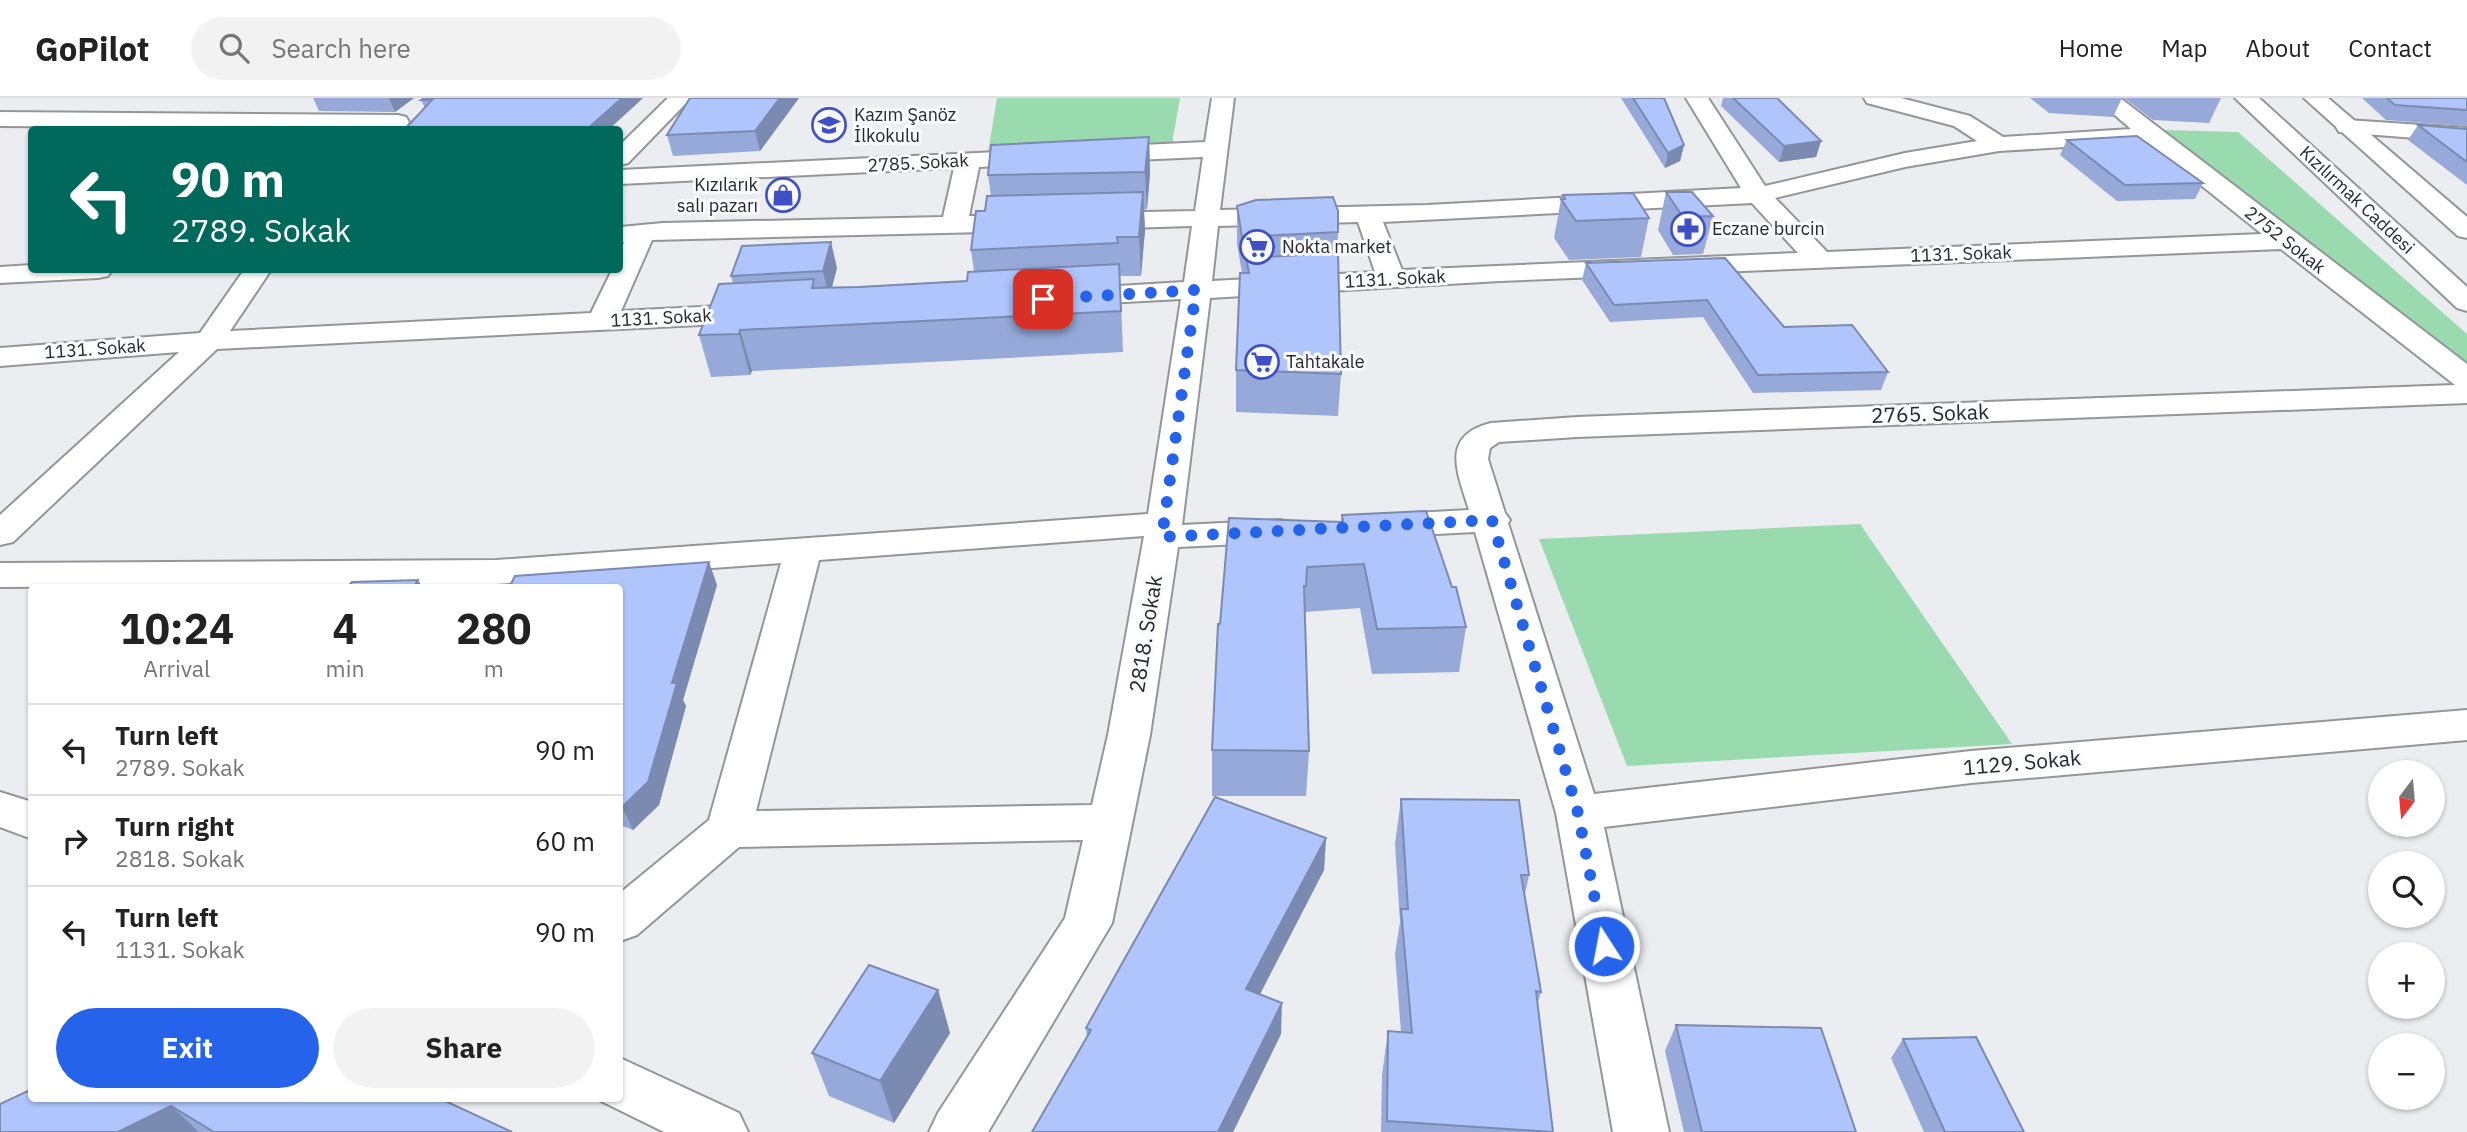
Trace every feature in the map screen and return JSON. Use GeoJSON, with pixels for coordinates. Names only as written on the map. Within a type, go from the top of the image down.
{"type":"FeatureCollection","features":[{"type":"Feature","properties":{"kind":"street"},"geometry":{"type":"LineString","coordinates":[[4,121],[51,98]]}},
{"type":"Feature","properties":{"kind":"street"},"geometry":{"type":"LineString","coordinates":[[178,125],[223,98]]}},
{"type":"Feature","properties":{"kind":"street"},"geometry":{"type":"LineString","coordinates":[[623,155],[680,98]]}},
{"type":"Feature","properties":{"kind":"street","name":"2818. Sokak"},"geometry":{"type":"LineString","coordinates":[[957,1132],[1088,923],[1129,736],[1163,531],[1223,98]]}},
{"type":"Feature","properties":{"kind":"street"},"geometry":{"type":"LineString","coordinates":[[1697,98],[1758,195],[1820,260]]}},
{"type":"Feature","properties":{"kind":"street"},"geometry":{"type":"LineString","coordinates":[[1875,98],[1962,121],[1999,144]]}},
{"type":"Feature","properties":{"kind":"street","name":"2752 Sokak"},"geometry":{"type":"LineString","coordinates":[[2106,98],[2467,379]]}},
{"type":"Feature","properties":{"kind":"street","name":"Kızılırmak Caddesi"},"geometry":{"type":"LineString","coordinates":[[2246,98],[2467,302]]}},
{"type":"Feature","properties":{"kind":"street"},"geometry":{"type":"LineString","coordinates":[[2315,98],[2467,230]]}},
{"type":"Feature","properties":{"kind":"street"},"geometry":{"type":"LineString","coordinates":[[4,121],[394,126],[420,106]]}},
{"type":"Feature","properties":{"kind":"street"},"geometry":{"type":"LineString","coordinates":[[2347,127],[2467,135]]}},
{"type":"Feature","properties":{"kind":"street"},"geometry":{"type":"LineString","coordinates":[[623,258],[631,234],[1058,222],[1368,215],[1644,234],[1758,195],[1905,160],[1999,144],[2151,135]]}},
{"type":"Feature","properties":{"kind":"street","name":"2785. Sokak"},"geometry":{"type":"LineString","coordinates":[[623,177],[1216,149]]}},
{"type":"Feature","properties":{"kind":"street"},"geometry":{"type":"LineString","coordinates":[[954,225],[968,161]]}},
{"type":"Feature","properties":{"kind":"street"},"geometry":{"type":"LineString","coordinates":[[1368,215],[1392,279]]}},
{"type":"Feature","properties":{"kind":"street","name":"1131. Sokak"},"geometry":{"type":"LineString","coordinates":[[1043,299],[1392,279],[1644,234],[1820,260],[2287,241]]}},
{"type":"Feature","properties":{"kind":"street"},"geometry":{"type":"LineString","coordinates":[[0,275],[39,273]]}},
{"type":"Feature","properties":{"kind":"street"},"geometry":{"type":"LineString","coordinates":[[0,534],[209,341],[255,273]]}},
{"type":"Feature","properties":{"kind":"street"},"geometry":{"type":"LineString","coordinates":[[602,321],[618,273]]}},
{"type":"Feature","properties":{"kind":"street","name":"1131. Sokak"},"geometry":{"type":"LineString","coordinates":[[0,357],[209,341],[790,312]]}},
{"type":"Feature","properties":{"kind":"street","name":"2765. Sokak"},"geometry":{"type":"LineString","coordinates":[[1641,1132],[1578,813],[1492,520],[1471,459],[1475,444],[1491,433],[1590,427],[2467,394]]}},
{"type":"Feature","properties":{"kind":"street"},"geometry":{"type":"LineString","coordinates":[[0,575],[491,580],[803,550],[1163,531],[1327,528],[1492,520]]}},
{"type":"Feature","properties":{"kind":"street"},"geometry":{"type":"LineString","coordinates":[[623,918],[730,828],[803,550]]}},
{"type":"Feature","properties":{"kind":"street","name":"1129. Sokak"},"geometry":{"type":"LineString","coordinates":[[1578,813],[1971,768],[2467,725]]}},
{"type":"Feature","properties":{"kind":"street"},"geometry":{"type":"LineString","coordinates":[[0,809],[28,820]]}},
{"type":"Feature","properties":{"kind":"street"},"geometry":{"type":"LineString","coordinates":[[730,828],[1110,822]]}},
{"type":"Feature","properties":{"kind":"street"},"geometry":{"type":"LineString","coordinates":[[623,1084],[720,1132]]}},
{"type":"Feature","properties":{"kind":"green space"},"geometry":{"type":"Polygon","coordinates":[[[997,98],[1180,98],[1172,144],[988,153],[997,98]]]}},
{"type":"Feature","properties":{"kind":"green space"},"geometry":{"type":"Polygon","coordinates":[[[2162,130],[2238,132],[2467,334],[2467,366],[2162,130]]]}},
{"type":"Feature","properties":{"kind":"green space"},"geometry":{"type":"Polygon","coordinates":[[[1860,524],[2012,744],[1627,766],[1539,539],[1860,524]]]}},
{"type":"Feature","properties":{"kind":"building"},"geometry":{"type":"Polygon","coordinates":[[[622,98],[590,126],[408,126],[432,100],[421,100],[622,98]]]}},
{"type":"Feature","properties":{"kind":"building"},"geometry":{"type":"Polygon","coordinates":[[[690,98],[780,98],[755,131],[667,135],[690,98]]]}},
{"type":"Feature","properties":{"kind":"building"},"geometry":{"type":"Polygon","coordinates":[[[1633,98],[1664,98],[1684,145],[1668,153],[1633,98]]]}},
{"type":"Feature","properties":{"kind":"building"},"geometry":{"type":"Polygon","coordinates":[[[1733,98],[1777,98],[1821,141],[1784,146],[1733,98]]]}},
{"type":"Feature","properties":{"kind":"building"},"geometry":{"type":"Polygon","coordinates":[[[2387,98],[2467,98],[2467,110],[2395,105],[2387,98]]]}},
{"type":"Feature","properties":{"kind":"building"},"geometry":{"type":"Polygon","coordinates":[[[2418,125],[2467,129],[2467,162],[2418,125]]]}},
{"type":"Feature","properties":{"kind":"building"},"geometry":{"type":"Polygon","coordinates":[[[2137,136],[2203,183],[2125,185],[2067,140],[2137,136]]]}},
{"type":"Feature","properties":{"kind":"building"},"geometry":{"type":"Polygon","coordinates":[[[1149,137],[1145,172],[988,175],[991,145],[1149,137]]]}},
{"type":"Feature","properties":{"kind":"building"},"geometry":{"type":"Polygon","coordinates":[[[1143,192],[1139,237],[1117,237],[1118,243],[971,250],[976,211],[985,211],[987,196],[1143,192]]]}},
{"type":"Feature","properties":{"kind":"building"},"geometry":{"type":"Polygon","coordinates":[[[1666,192],[1692,192],[1713,216],[1683,217],[1666,192]]]}},
{"type":"Feature","properties":{"kind":"building"},"geometry":{"type":"Polygon","coordinates":[[[1633,193],[1649,218],[1576,221],[1561,199],[1565,199],[1563,195],[1633,193]]]}},
{"type":"Feature","properties":{"kind":"building"},"geometry":{"type":"Polygon","coordinates":[[[1333,197],[1338,211],[1338,232],[1242,237],[1237,206],[1256,200],[1333,197]]]}},
{"type":"Feature","properties":{"kind":"building"},"geometry":{"type":"Polygon","coordinates":[[[831,242],[823,271],[731,276],[742,246],[831,242]]]}},
{"type":"Feature","properties":{"kind":"building"},"geometry":{"type":"Polygon","coordinates":[[[1338,253],[1341,374],[1236,370],[1240,273],[1249,273],[1246,258],[1338,253]]]}},
{"type":"Feature","properties":{"kind":"building"},"geometry":{"type":"Polygon","coordinates":[[[1725,258],[1784,327],[1852,325],[1888,372],[1758,375],[1707,300],[1614,305],[1586,263],[1725,258]]]}},
{"type":"Feature","properties":{"kind":"building"},"geometry":{"type":"Polygon","coordinates":[[[1119,264],[1121,311],[740,330],[739,334],[699,335],[719,284],[814,279],[812,288],[859,287],[967,281],[968,272],[1119,264]]]}},
{"type":"Feature","properties":{"kind":"building"},"geometry":{"type":"Polygon","coordinates":[[[1426,511],[1452,587],[1456,587],[1466,627],[1377,629],[1364,564],[1307,567],[1304,586],[1309,751],[1212,750],[1218,624],[1229,518],[1343,522],[1342,515],[1426,511]]]}},
{"type":"Feature","properties":{"kind":"building"},"geometry":{"type":"Polygon","coordinates":[[[709,562],[672,683],[677,683],[648,782],[623,806],[623,584],[511,584],[515,576],[709,562]]]}},
{"type":"Feature","properties":{"kind":"building"},"geometry":{"type":"Polygon","coordinates":[[[418,580],[416,584],[350,584],[418,580]]]}},
{"type":"Feature","properties":{"kind":"building"},"geometry":{"type":"Polygon","coordinates":[[[1215,797],[1326,838],[1246,989],[1282,1003],[1218,1132],[1032,1132],[1091,1030],[1086,1028],[1215,797]]]}},
{"type":"Feature","properties":{"kind":"building"},"geometry":{"type":"Polygon","coordinates":[[[1401,799],[1519,800],[1529,875],[1521,875],[1541,992],[1536,991],[1553,1132],[1387,1121],[1388,1031],[1412,1033],[1401,909],[1408,909],[1401,799]]]}},
{"type":"Feature","properties":{"kind":"building"},"geometry":{"type":"Polygon","coordinates":[[[869,965],[938,990],[880,1081],[812,1053],[869,965]]]}},
{"type":"Feature","properties":{"kind":"building"},"geometry":{"type":"Polygon","coordinates":[[[1676,1025],[1821,1028],[1856,1132],[1702,1132],[1676,1025]]]}},
{"type":"Feature","properties":{"kind":"building"},"geometry":{"type":"Polygon","coordinates":[[[1976,1037],[2024,1132],[1945,1132],[1903,1039],[1976,1037]]]}},
{"type":"Feature","properties":{"kind":"building"},"geometry":{"type":"Polygon","coordinates":[[[28,1091],[28,1102],[447,1102],[512,1132],[214,1132],[171,1106],[118,1132],[0,1132],[0,1104],[28,1091]]]}},
{"type":"Feature","properties":{"kind":"place","name":"Kazım Şanöz İlkokulu"},"geometry":{"type":"Point","coordinates":[829,125]}},
{"type":"Feature","properties":{"kind":"place","name":"Kızılarık salı pazarı"},"geometry":{"type":"Point","coordinates":[783,195]}},
{"type":"Feature","properties":{"kind":"place","name":"Eczane burcin"},"geometry":{"type":"Point","coordinates":[1688,229]}},
{"type":"Feature","properties":{"kind":"place","name":"Nokta market"},"geometry":{"type":"Point","coordinates":[1257,247]}},
{"type":"Feature","properties":{"kind":"place","name":"Tahtakale"},"geometry":{"type":"Point","coordinates":[1262,362]}},
{"type":"Feature","properties":{"kind":"route"},"geometry":{"type":"LineString","coordinates":[[1043,299],[1196,290],[1162,537],[1492,520],[1578,813],[1604,946]]}}]}
